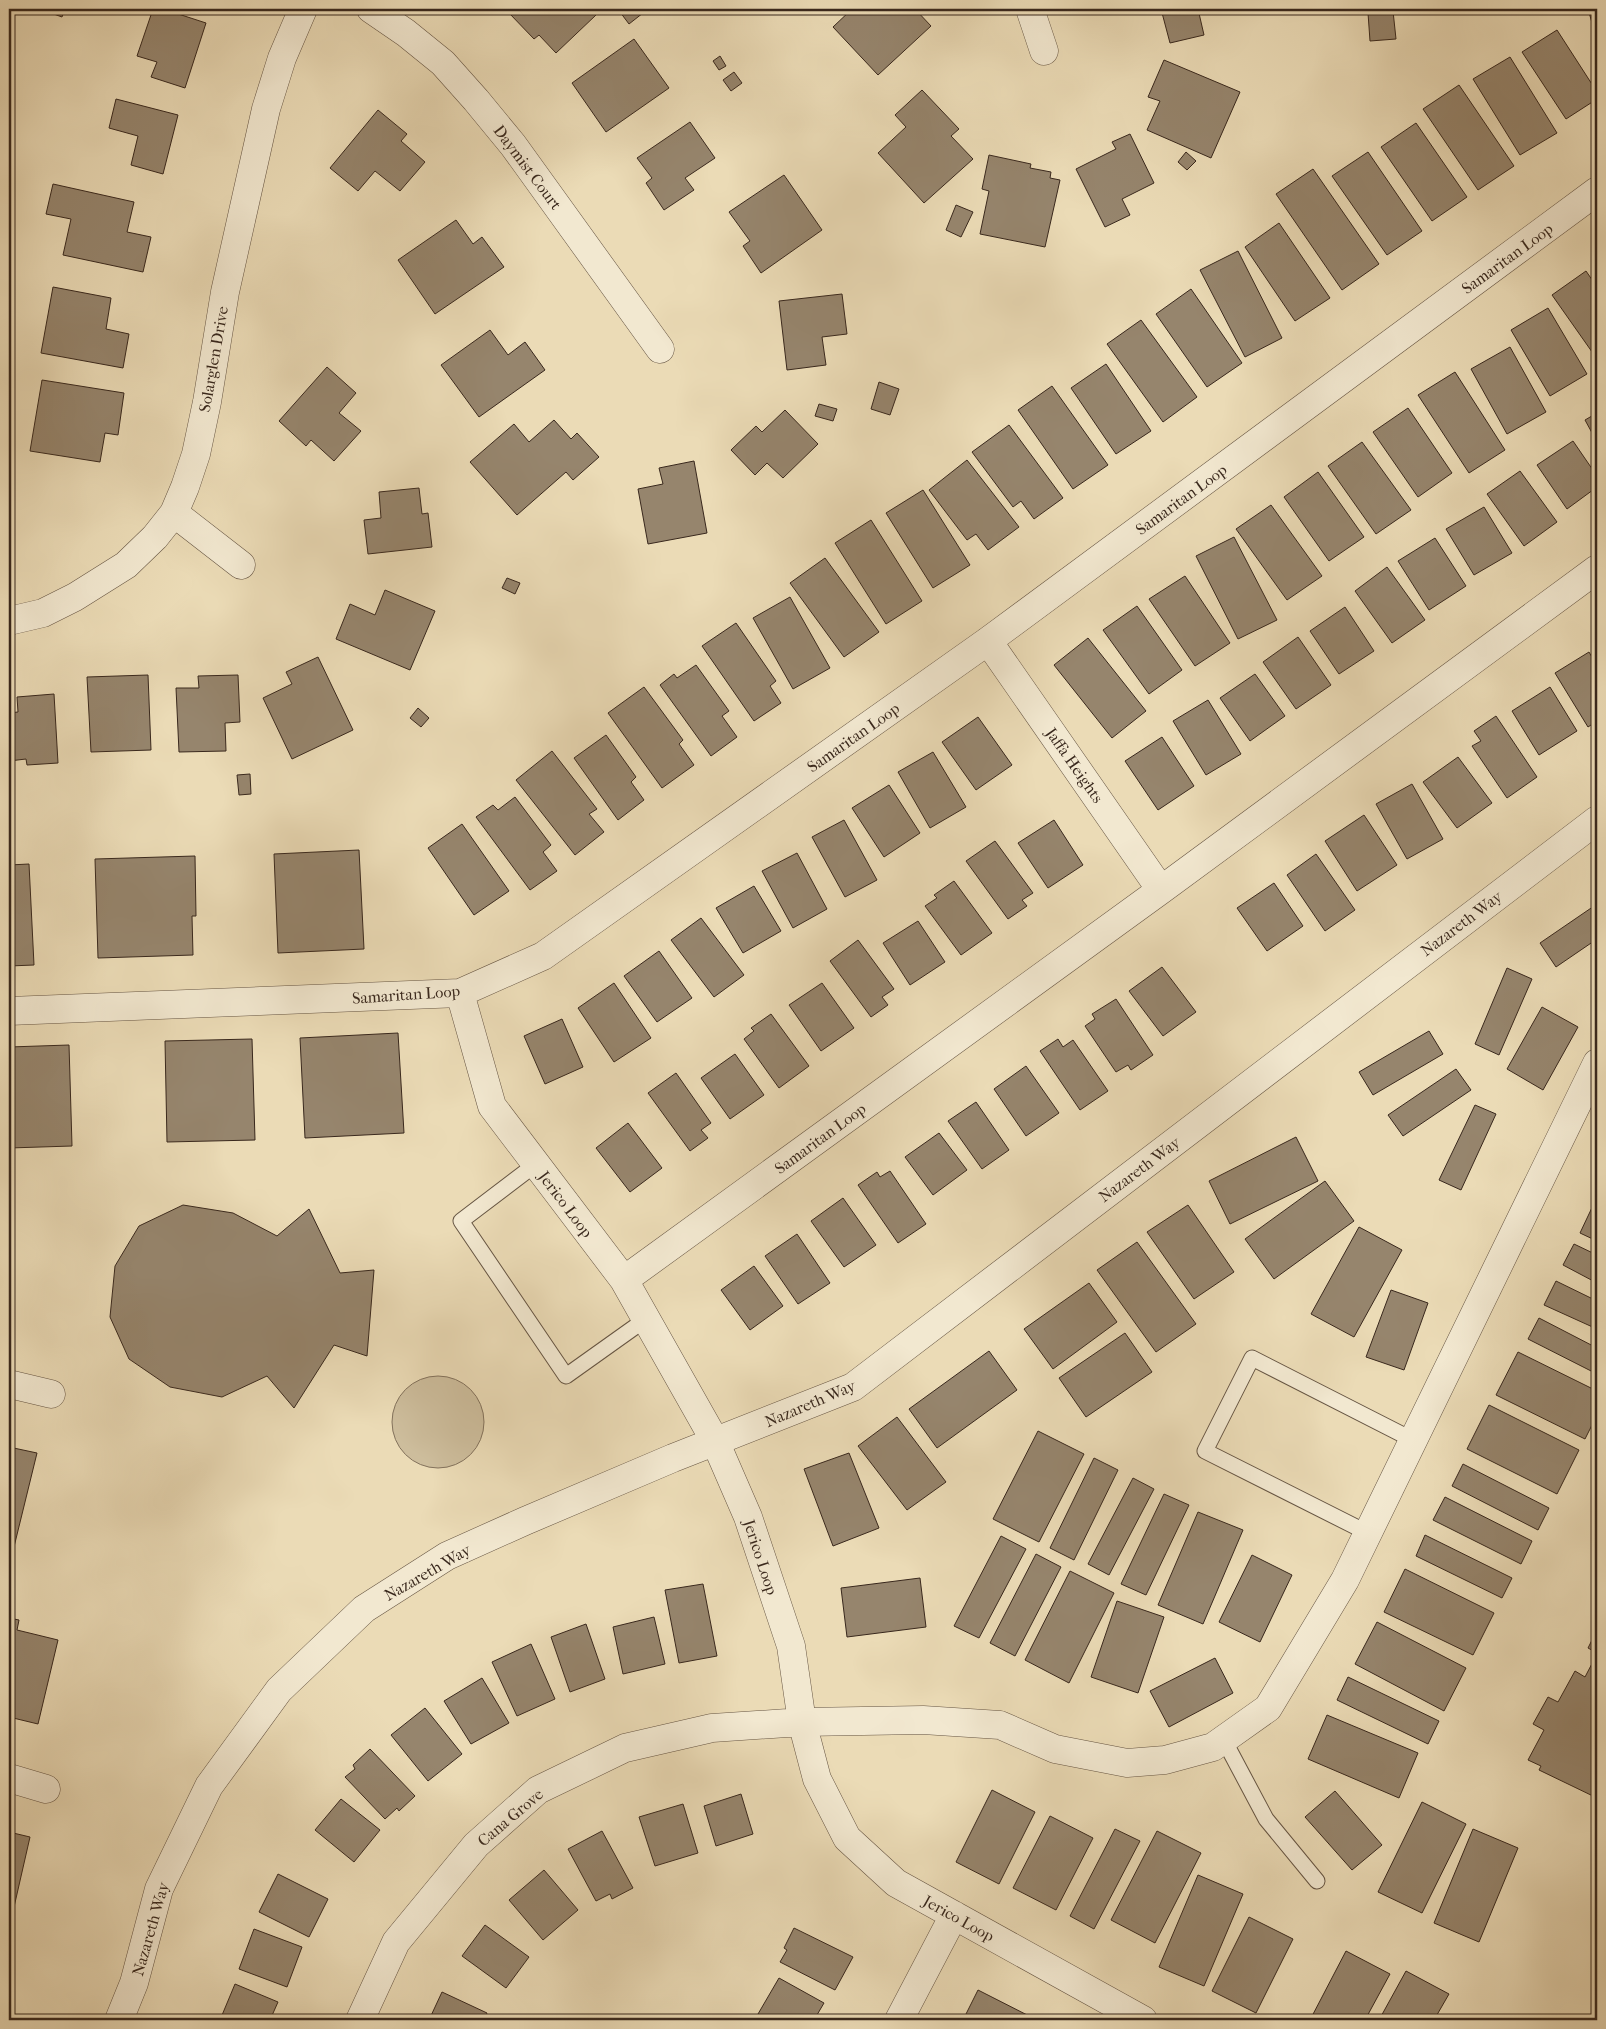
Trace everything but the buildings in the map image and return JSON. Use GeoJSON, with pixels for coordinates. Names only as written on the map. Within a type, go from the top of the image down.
{"type":"FeatureCollection","features":[{"type":"Feature","properties":{"kind":"street","name":"Solarglen Drive"},"geometry":{"type":"LineString","coordinates":[[9,621],[42,613],[75,597],[126,564],[155,537],[174,513],[186,487],[196,454],[207,402],[224,292],[266,108],[282,58],[303,9]]}},
{"type":"Feature","properties":{"kind":"street","name":"Daymist Court"},"geometry":{"type":"LineString","coordinates":[[371,9],[406,33],[443,63],[476,100],[513,145],[660,349]]}},
{"type":"Feature","properties":{"kind":"street"},"geometry":{"type":"LineString","coordinates":[[1030,9],[1044,51]]}},
{"type":"Feature","properties":{"kind":"street","name":"Samaritan Loop"},"geometry":{"type":"LineString","coordinates":[[9,1011],[460,993],[543,956],[988,641],[1597,191]]}},
{"type":"Feature","properties":{"kind":"street"},"geometry":{"type":"LineString","coordinates":[[174,513],[241,565]]}},
{"type":"Feature","properties":{"kind":"street","name":"Samaritan Loop"},"geometry":{"type":"LineString","coordinates":[[624,1280],[1161,890],[1597,569]]}},
{"type":"Feature","properties":{"kind":"street","name":"Jaffa Heights"},"geometry":{"type":"LineString","coordinates":[[988,641],[1161,890]]}},
{"type":"Feature","properties":{"kind":"street","name":"Nazareth Way"},"geometry":{"type":"LineString","coordinates":[[119,2020],[134,1983],[159,1888],[209,1786],[279,1690],[364,1609],[447,1556],[542,1513],[673,1458],[853,1387],[1597,820]]}},
{"type":"Feature","properties":{"kind":"street","name":"Jerico Loop"},"geometry":{"type":"LineString","coordinates":[[460,993],[492,1106],[624,1280],[715,1442],[748,1517],[791,1646],[802,1722],[817,1779],[847,1838],[896,1883],[1143,2020]]}},
{"type":"Feature","properties":{"kind":"street","name":"Cana Grove"},"geometry":{"type":"LineString","coordinates":[[360,2020],[396,1942],[476,1845],[538,1790],[625,1748],[712,1728],[802,1722],[923,1720],[1000,1725],[1055,1749],[1127,1763],[1165,1760],[1213,1747],[1268,1708],[1345,1580],[1597,1063]]}},
{"type":"Feature","properties":{"kind":"street"},"geometry":{"type":"LineString","coordinates":[[9,1384],[50,1394]]}},
{"type":"Feature","properties":{"kind":"street"},"geometry":{"type":"LineString","coordinates":[[9,1778],[46,1789]]}},
{"type":"Feature","properties":{"kind":"street"},"geometry":{"type":"LineString","coordinates":[[900,2020],[954,1915]]}},
{"type":"Feature","properties":{"kind":"lane"},"geometry":{"type":"LineString","coordinates":[[536,1164],[461,1221],[566,1376],[646,1319]]}},
{"type":"Feature","properties":{"kind":"lane"},"geometry":{"type":"LineString","coordinates":[[1368,1533],[1205,1451],[1252,1358],[1413,1440]]}},
{"type":"Feature","properties":{"kind":"lane"},"geometry":{"type":"LineString","coordinates":[[1224,1740],[1266,1819],[1317,1881]]}},
{"type":"Feature","properties":{"kind":"shaded area"},"geometry":{"type":"Polygon","coordinates":[[[438,1376],[456,1379],[471,1389],[481,1404],[484,1422],[481,1440],[471,1455],[456,1465],[438,1468],[420,1465],[405,1455],[395,1440],[392,1422],[395,1404],[405,1389],[420,1379],[438,1376]]]}}]}
